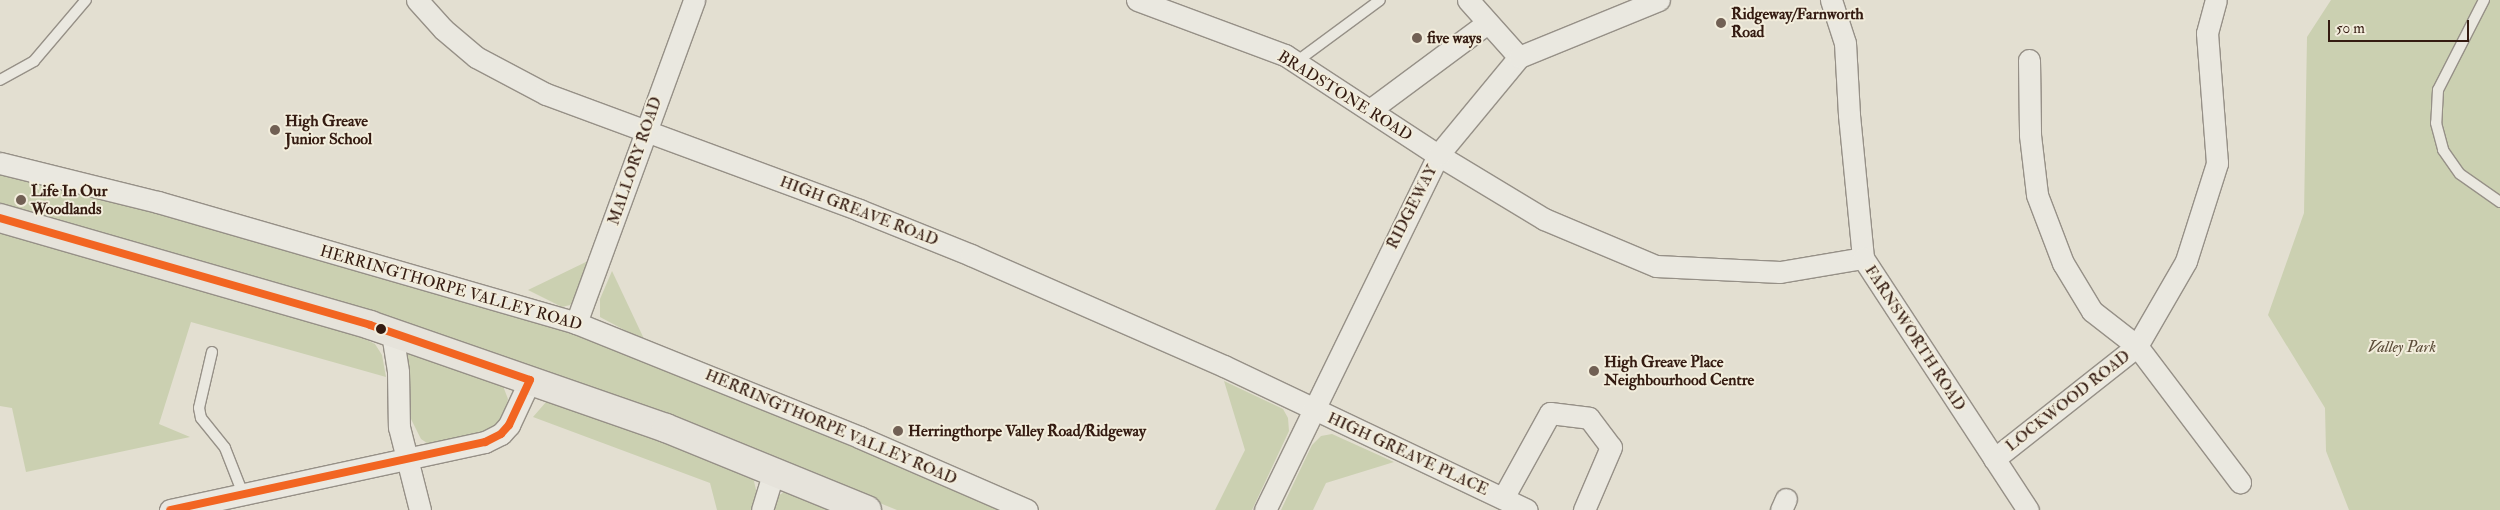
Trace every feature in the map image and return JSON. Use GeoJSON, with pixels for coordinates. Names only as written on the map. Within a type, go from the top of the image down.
{"type":"FeatureCollection","features":[{"type":"Feature","properties":{"kind":"main road"},"geometry":{"type":"LineString","coordinates":[[0,218],[392,333],[666,428],[867,510]]}},
{"type":"Feature","properties":{"kind":"street","name":"HIGH GREAVE ROAD"},"geometry":{"type":"LineString","coordinates":[[417,0],[442,29],[476,57],[508,76],[546,94],[971,255],[1215,362],[1313,409]]}},
{"type":"Feature","properties":{"kind":"street","name":"MALLORY ROAD"},"geometry":{"type":"LineString","coordinates":[[576,323],[694,0]]}},
{"type":"Feature","properties":{"kind":"street","name":"BRADSTONE ROAD"},"geometry":{"type":"LineString","coordinates":[[1137,0],[1296,62],[1438,155],[1544,219],[1656,266],[1780,272],[1863,258]]}},
{"type":"Feature","properties":{"kind":"street"},"geometry":{"type":"LineString","coordinates":[[1468,0],[1519,57]]}},
{"type":"Feature","properties":{"kind":"street","name":"RIDGEWAY"},"geometry":{"type":"LineString","coordinates":[[1265,510],[1438,155],[1519,57],[1659,0]]}},
{"type":"Feature","properties":{"kind":"street","name":"FARNSWORTH ROAD"},"geometry":{"type":"LineString","coordinates":[[1831,0],[1846,43],[1848,115],[1863,258],[2028,510]]}},
{"type":"Feature","properties":{"kind":"street","name":"LOCKWOOD ROAD"},"geometry":{"type":"LineString","coordinates":[[1994,459],[2137,346],[2186,261],[2218,163],[2207,33],[2216,0]]}},
{"type":"Feature","properties":{"kind":"street"},"geometry":{"type":"LineString","coordinates":[[1370,110],[1487,23]]}},
{"type":"Feature","properties":{"kind":"street"},"geometry":{"type":"LineString","coordinates":[[2029,60],[2030,135],[2037,195],[2063,263],[2092,311],[2137,346],[2240,482]]}},
{"type":"Feature","properties":{"kind":"street","name":"HERRINGTHORPE VALLEY ROAD"},"geometry":{"type":"LineString","coordinates":[[0,163],[158,202],[576,323],[859,437],[1027,510]]}},
{"type":"Feature","properties":{"kind":"street"},"geometry":{"type":"LineString","coordinates":[[392,333],[398,372],[399,427],[420,510]]}},
{"type":"Feature","properties":{"kind":"street"},"geometry":{"type":"LineString","coordinates":[[170,510],[485,442],[501,434],[518,411],[530,380]]}},
{"type":"Feature","properties":{"kind":"street","name":"HIGH GREAVE PLACE"},"geometry":{"type":"LineString","coordinates":[[1313,409],[1527,510]]}},
{"type":"Feature","properties":{"kind":"street","name":"HIGH GREAVE PLACE"},"geometry":{"type":"LineString","coordinates":[[1503,498],[1550,413],[1589,418],[1611,447],[1584,510]]}},
{"type":"Feature","properties":{"kind":"street"},"geometry":{"type":"LineString","coordinates":[[762,510],[774,471]]}},
{"type":"Feature","properties":{"kind":"lane"},"geometry":{"type":"LineString","coordinates":[[0,80],[34,61],[86,0]]}},
{"type":"Feature","properties":{"kind":"lane"},"geometry":{"type":"LineString","coordinates":[[1296,62],[1380,0]]}},
{"type":"Feature","properties":{"kind":"lane"},"geometry":{"type":"LineString","coordinates":[[2484,0],[2438,90],[2436,123],[2443,150],[2460,174],[2500,202]]}},
{"type":"Feature","properties":{"kind":"lane"},"geometry":{"type":"LineString","coordinates":[[212,352],[199,408],[201,418],[225,448],[243,494]]}},
{"type":"Feature","properties":{"kind":"green space","name":"Valley Park"},"geometry":{"type":"Polygon","coordinates":[[[2331,0],[2500,0],[2500,510],[2349,510],[2326,451],[2325,408],[2268,315],[2304,213],[2307,37],[2331,0]]]}},
{"type":"Feature","properties":{"kind":"green space"},"geometry":{"type":"Polygon","coordinates":[[[0,170],[548,323],[809,427],[1003,510],[897,510],[595,388],[453,341],[0,211],[0,170]]]}},
{"type":"Feature","properties":{"kind":"green space"},"geometry":{"type":"Polygon","coordinates":[[[0,232],[359,336],[375,344],[382,355],[386,377],[191,322],[159,424],[190,437],[26,472],[12,408],[0,406],[0,232]]]}},
{"type":"Feature","properties":{"kind":"green space"},"geometry":{"type":"Polygon","coordinates":[[[588,261],[576,298],[570,305],[562,307],[528,290],[588,261]]]}},
{"type":"Feature","properties":{"kind":"green space"},"geometry":{"type":"Polygon","coordinates":[[[612,271],[645,341],[600,317],[600,299],[612,271]]]}},
{"type":"Feature","properties":{"kind":"green space"},"geometry":{"type":"Polygon","coordinates":[[[406,351],[484,376],[503,386],[508,399],[504,415],[495,425],[479,434],[430,445],[421,439],[411,419],[406,351]]]}},
{"type":"Feature","properties":{"kind":"green space"},"geometry":{"type":"Polygon","coordinates":[[[1224,381],[1283,409],[1288,418],[1289,431],[1252,510],[1215,510],[1245,450],[1224,381]]]}},
{"type":"Feature","properties":{"kind":"green space"},"geometry":{"type":"Polygon","coordinates":[[[554,401],[753,477],[757,494],[752,510],[717,510],[710,483],[533,417],[546,402],[554,401]]]}},
{"type":"Feature","properties":{"kind":"green space"},"geometry":{"type":"Polygon","coordinates":[[[1332,434],[1394,462],[1326,483],[1313,510],[1281,510],[1312,445],[1321,436],[1332,434]]]}},
{"type":"Feature","properties":{"kind":"green space"},"geometry":{"type":"Polygon","coordinates":[[[785,491],[841,510],[769,510],[777,497],[785,491]]]}},
{"type":"Feature","properties":{"kind":"transit line"},"geometry":{"type":"LineString","coordinates":[[0,218],[370,325],[530,380],[509,425],[501,434],[485,442],[170,510]]}},
{"type":"Feature","properties":{"kind":"place","name":"Ridgeway/Farnworth Road"},"geometry":{"type":"Point","coordinates":[1721,23]}},
{"type":"Feature","properties":{"kind":"place","name":"five ways"},"geometry":{"type":"Point","coordinates":[1417,38]}},
{"type":"Feature","properties":{"kind":"place","name":"High Greave Junior School"},"geometry":{"type":"Point","coordinates":[275,130]}},
{"type":"Feature","properties":{"kind":"place","name":"Life In Our Woodlands"},"geometry":{"type":"Point","coordinates":[21,200]}},
{"type":"Feature","properties":{"kind":"place","name":"High Greave Place Neighbourhood Centre"},"geometry":{"type":"Point","coordinates":[1594,371]}},
{"type":"Feature","properties":{"kind":"place","name":"Herringthorpe Valley Road/Ridgeway"},"geometry":{"type":"Point","coordinates":[898,431]}}]}
